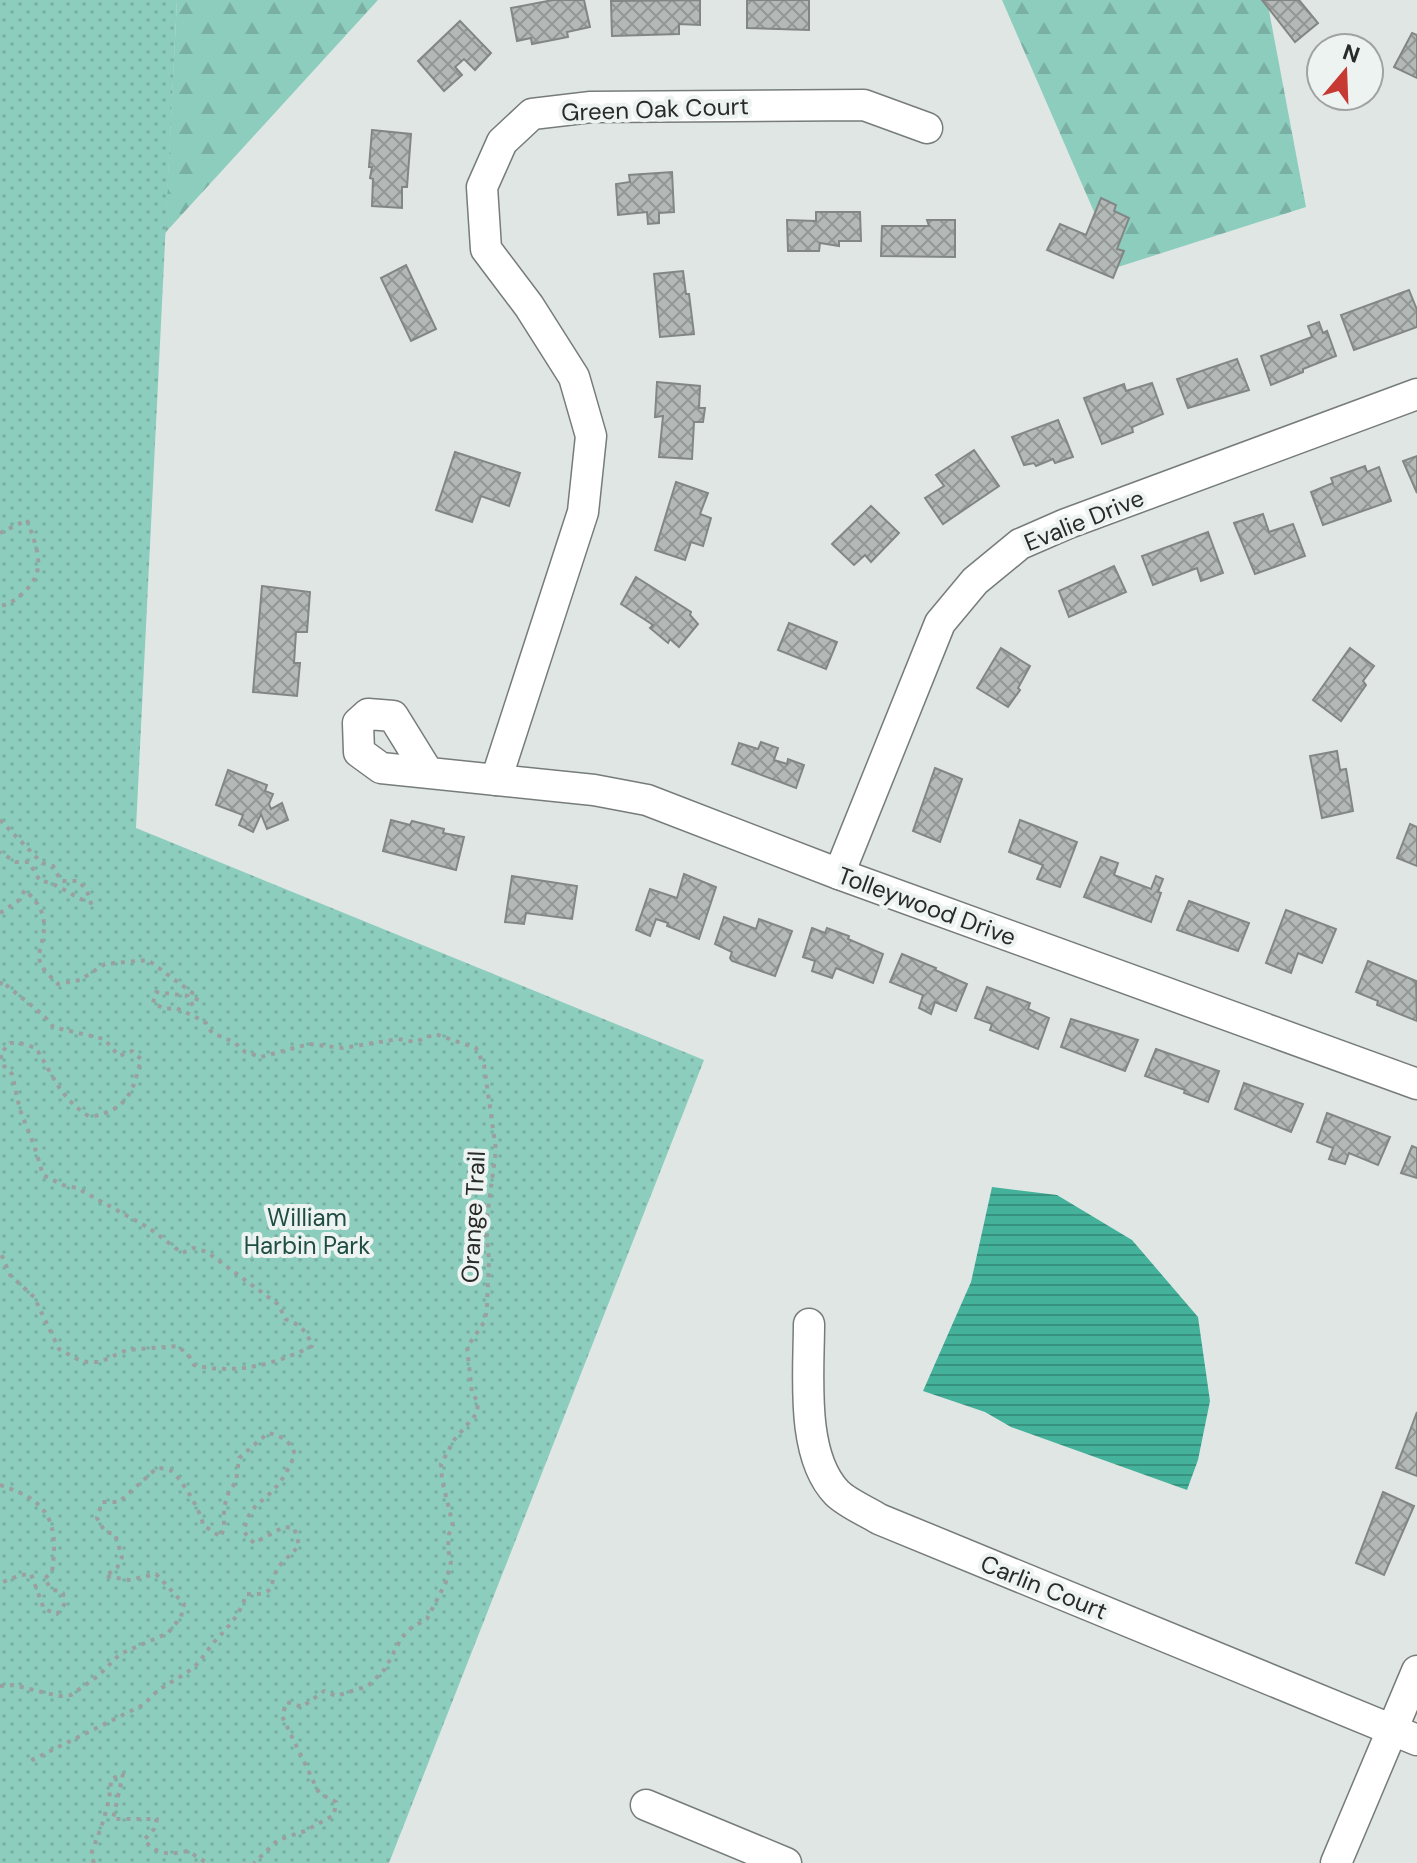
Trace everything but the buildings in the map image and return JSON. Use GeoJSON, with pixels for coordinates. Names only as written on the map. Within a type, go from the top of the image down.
{"type":"FeatureCollection","features":[{"type":"Feature","properties":{"kind":"street","name":"Green Oak Court"},"geometry":{"type":"LineString","coordinates":[[496,780],[583,512],[591,436],[574,377],[529,306],[486,249],[482,187],[502,142],[532,114],[591,107],[864,105],[927,128]]}},
{"type":"Feature","properties":{"kind":"street","name":"Evalie Drive"},"geometry":{"type":"LineString","coordinates":[[839,874],[940,623],[975,581],[1020,544],[1054,529],[1417,394]]}},
{"type":"Feature","properties":{"kind":"street","name":"Tolleywood Drive"},"geometry":{"type":"LineString","coordinates":[[427,771],[594,790],[647,800],[839,874],[1417,1084]]}},
{"type":"Feature","properties":{"kind":"street","name":"Carlin Court"},"geometry":{"type":"LineString","coordinates":[[809,1324],[809,1427],[818,1462],[837,1493],[879,1519],[1405,1735]]}},
{"type":"Feature","properties":{"kind":"street"},"geometry":{"type":"LineString","coordinates":[[1336,1863],[1405,1735],[1417,1671]]}},
{"type":"Feature","properties":{"kind":"street"},"geometry":{"type":"LineString","coordinates":[[646,1805],[786,1863]]}},
{"type":"Feature","properties":{"kind":"path"},"geometry":{"type":"LineString","coordinates":[[0,533],[27,520],[36,546],[39,568],[34,583],[15,601],[0,606]]}},
{"type":"Feature","properties":{"kind":"path"},"geometry":{"type":"LineString","coordinates":[[0,820],[42,863],[53,866],[61,881],[79,881],[91,903],[72,896],[52,882],[40,881],[29,862],[16,862],[0,852]]}},
{"type":"Feature","properties":{"kind":"path","name":"Orange Trail"},"geometry":{"type":"LineString","coordinates":[[0,913],[18,901],[25,890],[36,900],[45,926],[39,957],[45,972],[58,984],[80,980],[105,964],[148,960],[198,997],[193,1006],[188,996],[156,992],[153,1003],[194,1016],[206,1023],[212,1033],[234,1042],[245,1052],[261,1057],[309,1044],[343,1048],[398,1039],[415,1042],[435,1034],[476,1048],[484,1065],[496,1150],[486,1225],[488,1294],[485,1321],[467,1347],[472,1393],[478,1402],[477,1413],[454,1440],[441,1464],[453,1525],[449,1534],[451,1562],[446,1582],[427,1619],[402,1637],[385,1669],[368,1686],[336,1696],[324,1691],[302,1707],[287,1702],[282,1716],[319,1793],[336,1802],[334,1815],[305,1831],[278,1840],[254,1863]]}},
{"type":"Feature","properties":{"kind":"path"},"geometry":{"type":"LineString","coordinates":[[0,985],[2,981],[37,1012],[48,1017],[53,1027],[104,1039],[119,1056],[132,1051],[141,1059],[135,1083],[123,1104],[112,1113],[90,1117],[75,1108],[66,1097],[47,1072],[36,1048],[10,1043],[0,1054],[4,1066],[12,1074],[20,1110],[43,1175],[77,1188],[149,1228],[182,1253],[193,1248],[207,1252],[279,1305],[285,1319],[299,1324],[307,1332],[312,1346],[296,1354],[235,1370],[194,1365],[178,1346],[127,1350],[100,1362],[87,1362],[59,1349],[34,1297],[10,1275],[0,1251]]}},
{"type":"Feature","properties":{"kind":"path"},"geometry":{"type":"LineString","coordinates":[[0,1686],[13,1685],[59,1696],[71,1695],[98,1676],[120,1654],[168,1633],[181,1617],[184,1604],[156,1574],[129,1580],[105,1576],[117,1568],[122,1557],[115,1534],[105,1532],[97,1518],[102,1502],[119,1502],[157,1468],[168,1469],[180,1479],[202,1515],[203,1525],[221,1537],[224,1508],[229,1491],[236,1482],[239,1458],[268,1433],[289,1442],[295,1454],[279,1484],[251,1509],[245,1520],[244,1532],[254,1543],[284,1527],[294,1528],[299,1544],[294,1554],[281,1564],[272,1589],[264,1595],[246,1594],[234,1622],[194,1666],[169,1681],[145,1704],[26,1763]]}},
{"type":"Feature","properties":{"kind":"path"},"geometry":{"type":"LineString","coordinates":[[0,1485],[37,1501],[52,1521],[52,1572],[44,1579],[52,1589],[63,1593],[64,1605],[57,1614],[44,1609],[31,1574],[0,1583]]}},
{"type":"Feature","properties":{"kind":"path"},"geometry":{"type":"LineString","coordinates":[[94,1863],[91,1854],[104,1824],[111,1779],[123,1774],[113,1819],[157,1819],[154,1829],[144,1840],[152,1849],[170,1855],[188,1851],[207,1863]]}},
{"type":"Feature","properties":{"kind":"green space","name":"William Harbin Park"},"geometry":{"type":"Polygon","coordinates":[[[0,0],[177,0],[136,828],[704,1060],[389,1863],[0,1863],[0,0]]]}},
{"type":"Feature","properties":{"kind":"green space"},"geometry":{"type":"Polygon","coordinates":[[[177,0],[378,0],[165,233],[177,0]]]}},
{"type":"Feature","properties":{"kind":"green space"},"geometry":{"type":"Polygon","coordinates":[[[1002,0],[1267,0],[1306,207],[1118,267],[1002,0]]]}},
{"type":"Feature","properties":{"kind":"shaded area"},"geometry":{"type":"Polygon","coordinates":[[[992,1187],[1057,1195],[1132,1240],[1198,1317],[1210,1401],[1198,1460],[1187,1490],[1011,1427],[985,1412],[923,1391],[971,1282],[992,1187]]]}}]}
